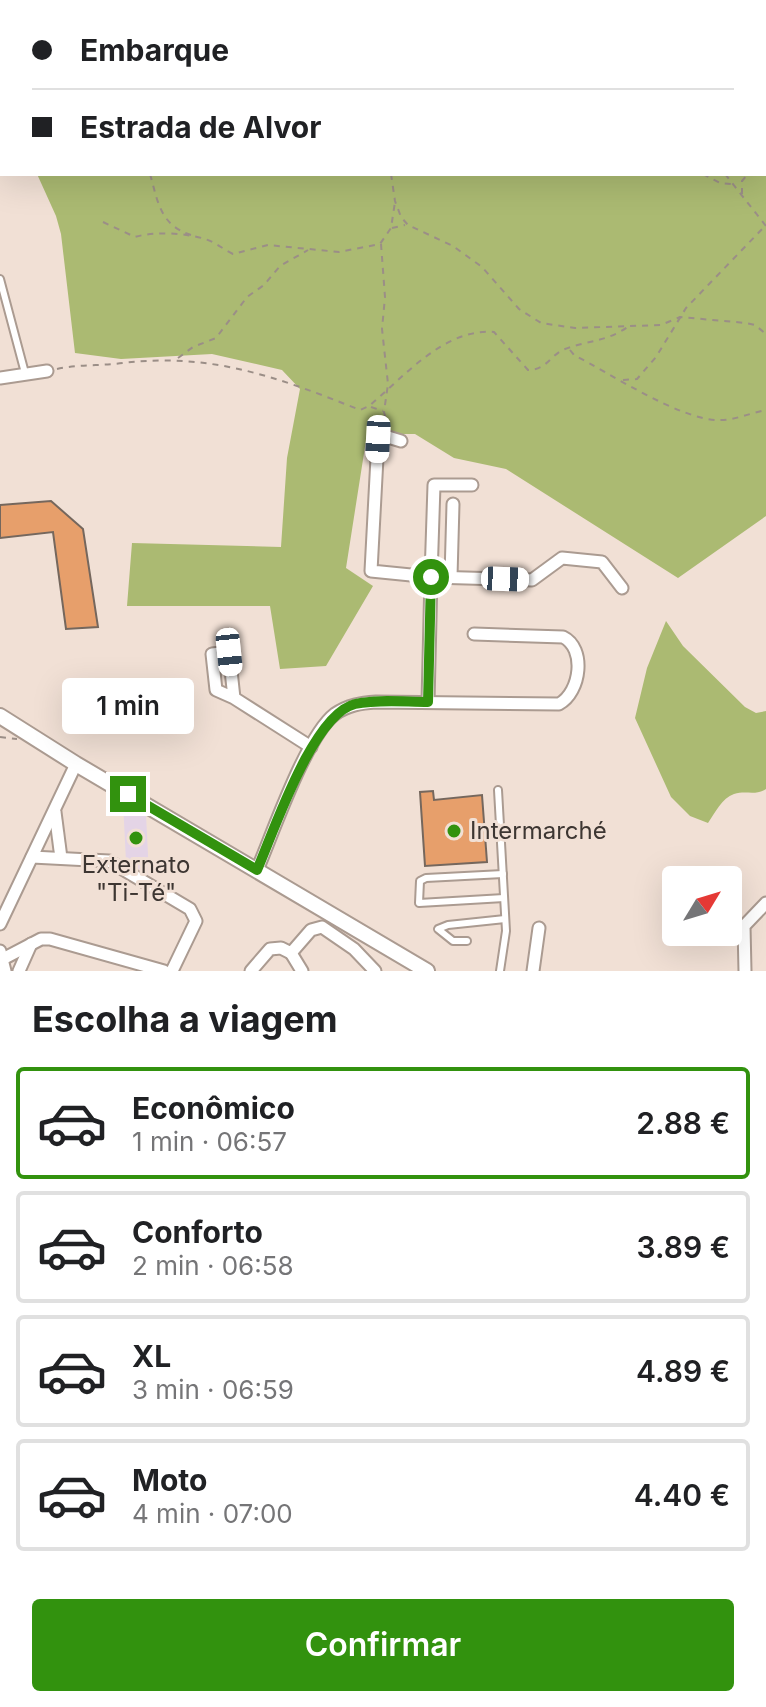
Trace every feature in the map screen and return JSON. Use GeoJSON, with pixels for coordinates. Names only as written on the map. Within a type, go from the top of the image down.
{"type":"FeatureCollection","features":[{"type":"Feature","properties":{"kind":"street"},"geometry":{"type":"LineString","coordinates":[[0,378],[47,371]]}},
{"type":"Feature","properties":{"kind":"street"},"geometry":{"type":"LineString","coordinates":[[401,441],[388,437],[378,439],[371,571],[431,577],[532,580],[562,558],[602,562],[622,588]]}},
{"type":"Feature","properties":{"kind":"street"},"geometry":{"type":"LineString","coordinates":[[428,702],[434,485],[472,485]]}},
{"type":"Feature","properties":{"kind":"street"},"geometry":{"type":"LineString","coordinates":[[451,577],[453,504]]}},
{"type":"Feature","properties":{"kind":"street"},"geometry":{"type":"LineString","coordinates":[[257,870],[311,747],[334,715],[352,705],[428,702],[559,704],[569,698],[574,689],[578,653],[572,641],[563,637],[474,634]]}},
{"type":"Feature","properties":{"kind":"street"},"geometry":{"type":"LineString","coordinates":[[234,698],[311,747]]}},
{"type":"Feature","properties":{"kind":"street"},"geometry":{"type":"LineString","coordinates":[[0,716],[427,971]]}},
{"type":"Feature","properties":{"kind":"street"},"geometry":{"type":"LineString","coordinates":[[0,924],[76,764]]}},
{"type":"Feature","properties":{"kind":"street"},"geometry":{"type":"LineString","coordinates":[[55,812],[61,858]]}},
{"type":"Feature","properties":{"kind":"street"},"geometry":{"type":"LineString","coordinates":[[32,857],[109,861],[195,914],[196,921],[172,971]]}},
{"type":"Feature","properties":{"kind":"street"},"geometry":{"type":"LineString","coordinates":[[745,971],[744,926],[766,903]]}},
{"type":"Feature","properties":{"kind":"street"},"geometry":{"type":"LineString","coordinates":[[291,953],[311,930],[322,927],[354,949],[374,971]]}},
{"type":"Feature","properties":{"kind":"street"},"geometry":{"type":"LineString","coordinates":[[533,971],[539,928]]}},
{"type":"Feature","properties":{"kind":"street"},"geometry":{"type":"LineString","coordinates":[[2,961],[31,944],[50,939],[164,971]]}},
{"type":"Feature","properties":{"kind":"street"},"geometry":{"type":"LineString","coordinates":[[19,971],[31,944]]}},
{"type":"Feature","properties":{"kind":"street"},"geometry":{"type":"LineString","coordinates":[[251,971],[270,949],[281,948],[291,953],[302,971]]}},
{"type":"Feature","properties":{"kind":"lane"},"geometry":{"type":"LineString","coordinates":[[0,279],[25,373]]}},
{"type":"Feature","properties":{"kind":"lane"},"geometry":{"type":"LineString","coordinates":[[498,790],[505,919],[504,956],[500,971]]}},
{"type":"Feature","properties":{"kind":"lane"},"geometry":{"type":"LineString","coordinates":[[503,874],[426,878],[420,881],[418,890],[419,903],[504,898]]}},
{"type":"Feature","properties":{"kind":"lane"},"geometry":{"type":"LineString","coordinates":[[467,941],[453,941],[438,929],[448,925],[505,919]]}},
{"type":"Feature","properties":{"kind":"path"},"geometry":{"type":"LineString","coordinates":[[151,176],[160,213],[167,223],[179,231],[209,240],[233,254],[268,245],[339,252],[381,243]]}},
{"type":"Feature","properties":{"kind":"path"},"geometry":{"type":"LineString","coordinates":[[388,437],[384,412],[387,391],[382,329],[385,297],[381,243],[391,228],[395,201],[391,176]]}},
{"type":"Feature","properties":{"kind":"path"},"geometry":{"type":"LineString","coordinates":[[707,176],[720,183],[732,184]]}},
{"type":"Feature","properties":{"kind":"path"},"geometry":{"type":"LineString","coordinates":[[622,380],[637,379],[680,317],[725,265],[766,226],[726,176]]}},
{"type":"Feature","properties":{"kind":"path"},"geometry":{"type":"LineString","coordinates":[[742,194],[742,181],[746,176]]}},
{"type":"Feature","properties":{"kind":"path"},"geometry":{"type":"LineString","coordinates":[[395,201],[408,225]]}},
{"type":"Feature","properties":{"kind":"path"},"geometry":{"type":"LineString","coordinates":[[103,222],[135,237],[147,233],[196,236]]}},
{"type":"Feature","properties":{"kind":"path"},"geometry":{"type":"LineString","coordinates":[[391,228],[408,225],[453,246],[482,267],[519,309],[541,323],[575,328],[661,325],[680,317],[746,323],[755,325],[766,334]]}},
{"type":"Feature","properties":{"kind":"path"},"geometry":{"type":"LineString","coordinates":[[177,359],[184,352],[216,338],[247,297],[264,285],[280,266],[308,250]]}},
{"type":"Feature","properties":{"kind":"path"},"geometry":{"type":"LineString","coordinates":[[47,371],[103,363],[177,359],[268,375],[302,385],[360,410],[369,406],[422,360],[468,333],[494,332],[528,370],[544,368],[561,350],[615,336],[629,326]]}},
{"type":"Feature","properties":{"kind":"path"},"geometry":{"type":"LineString","coordinates":[[569,348],[574,355],[668,404],[704,419],[719,421],[766,410]]}},
{"type":"Feature","properties":{"kind":"path"},"geometry":{"type":"LineString","coordinates":[[369,406],[384,412]]}},
{"type":"Feature","properties":{"kind":"shaded area","name":"Externato \"Ti-Té\""},"geometry":{"type":"Polygon","coordinates":[[[123,802],[146,814],[149,875],[126,862],[123,802]]]}},
{"type":"Feature","properties":{"kind":"green space"},"geometry":{"type":"Polygon","coordinates":[[[38,176],[766,176],[766,516],[678,578],[506,469],[454,458],[415,434],[367,434],[346,568],[373,586],[326,666],[280,669],[270,606],[127,606],[132,543],[281,547],[287,458],[300,389],[282,370],[212,354],[121,359],[75,353],[61,234],[38,176]]]}},
{"type":"Feature","properties":{"kind":"green space"},"geometry":{"type":"Polygon","coordinates":[[[666,621],[683,646],[745,707],[756,713],[766,711],[766,789],[730,796],[708,823],[690,816],[671,797],[635,718],[647,668],[666,621]]]}},
{"type":"Feature","properties":{"kind":"building"},"geometry":{"type":"Polygon","coordinates":[[[51,501],[83,529],[98,627],[66,629],[53,532],[0,538],[0,505],[51,501]]]}},
{"type":"Feature","properties":{"kind":"building","name":"Intermarché"},"geometry":{"type":"Polygon","coordinates":[[[433,791],[434,800],[482,795],[487,862],[425,866],[420,792],[433,791]]]}},
{"type":"Feature","properties":{"kind":"place","name":"Intermarché"},"geometry":{"type":"Point","coordinates":[454,831]}},
{"type":"Feature","properties":{"kind":"place","name":"Externato \"Ti-Té\""},"geometry":{"type":"Point","coordinates":[136,838]}},
{"type":"Feature","properties":{"kind":"route"},"geometry":{"type":"LineString","coordinates":[[128,794],[257,870],[311,747],[334,715],[352,705],[428,702],[431,577]]}}]}
